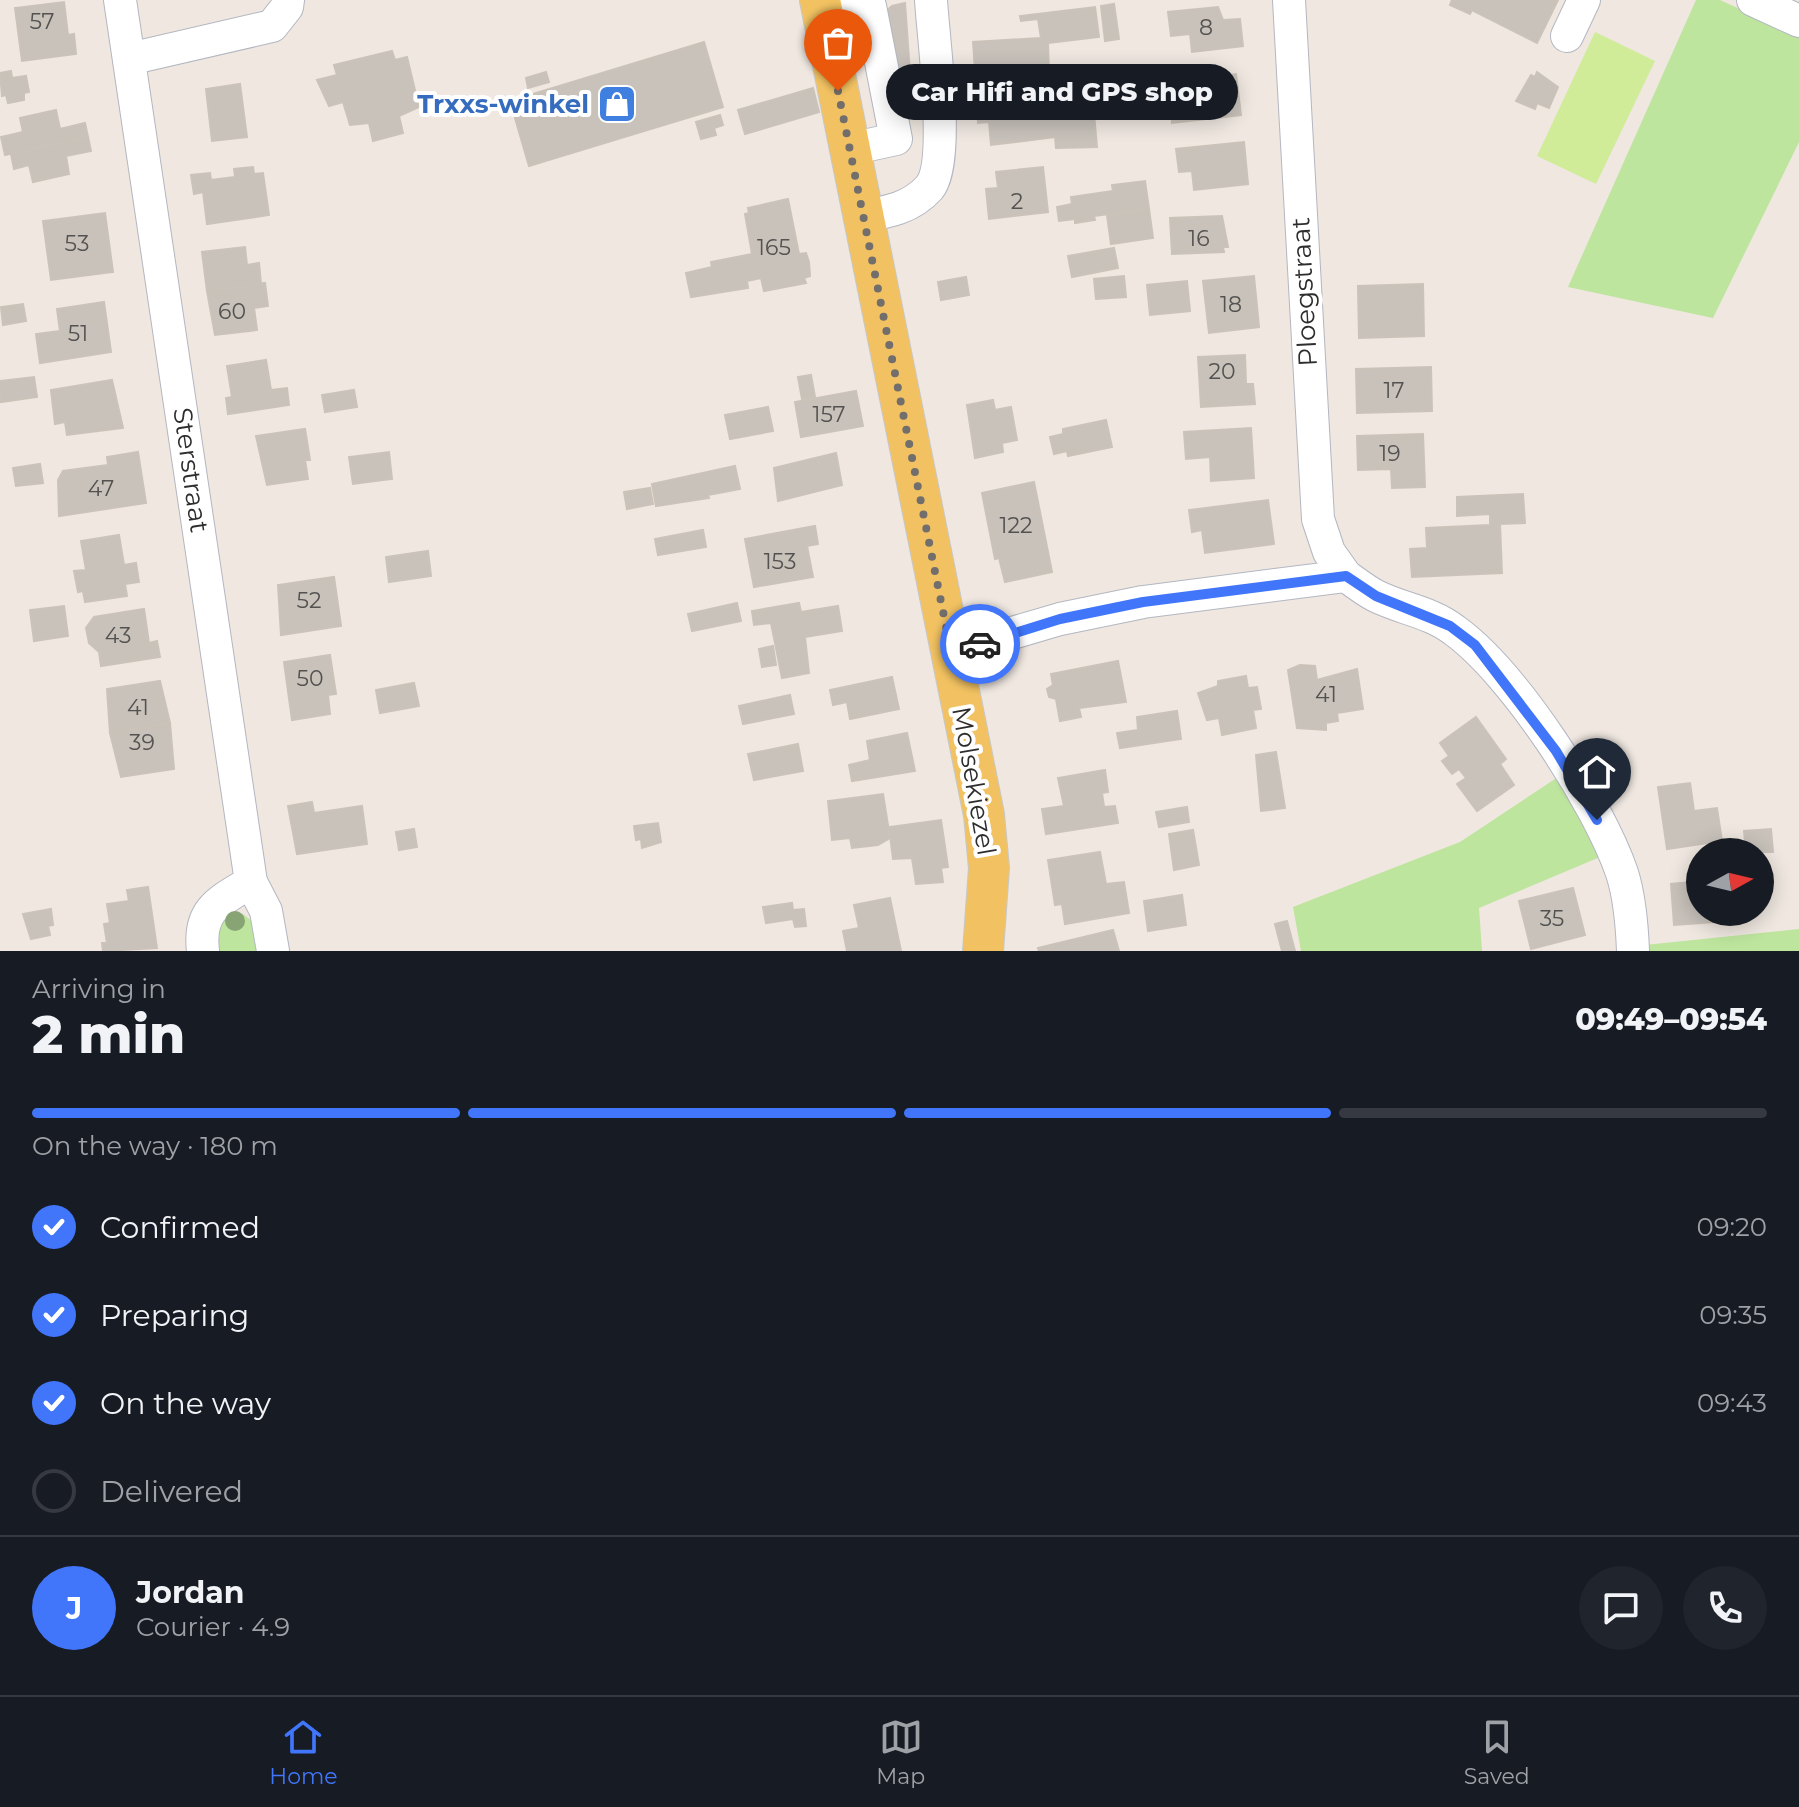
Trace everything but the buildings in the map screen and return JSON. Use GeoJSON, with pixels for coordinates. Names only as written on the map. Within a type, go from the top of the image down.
{"type":"FeatureCollection","features":[{"type":"Feature","properties":{"kind":"main road","name":"Molsekiezel"},"geometry":{"type":"LineString","coordinates":[[820,2],[984,815],[989,868],[983,951]]}},
{"type":"Feature","properties":{"kind":"street","name":"Sterstraat"},"geometry":{"type":"LineString","coordinates":[[120,0],[251,882],[266,911],[273,951]]}},
{"type":"Feature","properties":{"kind":"street"},"geometry":{"type":"LineString","coordinates":[[129,59],[272,26],[287,7],[288,0]]}},
{"type":"Feature","properties":{"kind":"street"},"geometry":{"type":"LineString","coordinates":[[863,216],[912,203],[932,185],[938,160],[939,131],[931,0]]}},
{"type":"Feature","properties":{"kind":"street","name":"Ploegstraat"},"geometry":{"type":"LineString","coordinates":[[1289,0],[1318,519],[1329,552],[1346,576]]}},
{"type":"Feature","properties":{"kind":"street"},"geometry":{"type":"LineString","coordinates":[[1567,36],[1584,0]]}},
{"type":"Feature","properties":{"kind":"street"},"geometry":{"type":"LineString","coordinates":[[1753,0],[1799,21]]}},
{"type":"Feature","properties":{"kind":"street"},"geometry":{"type":"LineString","coordinates":[[820,2],[870,6],[891,32],[907,121],[896,139],[850,149]]}},
{"type":"Feature","properties":{"kind":"street"},"geometry":{"type":"LineString","coordinates":[[951,651],[1060,619],[1143,602],[1346,576],[1376,596],[1450,626],[1475,645],[1512,690],[1556,751],[1608,838],[1628,899],[1633,951]]}},
{"type":"Feature","properties":{"kind":"street"},"geometry":{"type":"LineString","coordinates":[[203,951],[201,933],[209,911],[251,882]]}},
{"type":"Feature","properties":{"kind":"green space"},"geometry":{"type":"Polygon","coordinates":[[[1696,0],[1720,0],[1799,36],[1799,142],[1713,318],[1568,287],[1696,0]]]}},
{"type":"Feature","properties":{"kind":"green space"},"geometry":{"type":"Polygon","coordinates":[[[1595,32],[1655,61],[1596,184],[1537,156],[1595,32]]]}},
{"type":"Feature","properties":{"kind":"green space"},"geometry":{"type":"Polygon","coordinates":[[[1558,777],[1600,857],[1479,908],[1482,951],[1301,951],[1293,907],[1460,842],[1558,777]]]}},
{"type":"Feature","properties":{"kind":"green space"},"geometry":{"type":"Polygon","coordinates":[[[231,913],[243,914],[252,921],[259,951],[216,951],[221,917],[231,913]]]}},
{"type":"Feature","properties":{"kind":"green space"},"geometry":{"type":"Polygon","coordinates":[[[1799,929],[1799,951],[1646,951],[1645,945],[1799,929]]]}},
{"type":"Feature","properties":{"kind":"way so far"},"geometry":{"type":"LineString","coordinates":[[838,91],[951,651],[980,644]]}},
{"type":"Feature","properties":{"kind":"place","name":"Car Hifi and GPS shop"},"geometry":{"type":"Point","coordinates":[838,91]}},
{"type":"Feature","properties":{"kind":"place","name":"Trxxs-winkel"},"geometry":{"type":"Point","coordinates":[617,104]}},
{"type":"Feature","properties":{"kind":"route"},"geometry":{"type":"LineString","coordinates":[[980,644],[1060,619],[1143,602],[1346,576],[1376,596],[1450,626],[1475,645],[1556,751],[1597,820]]}}]}
